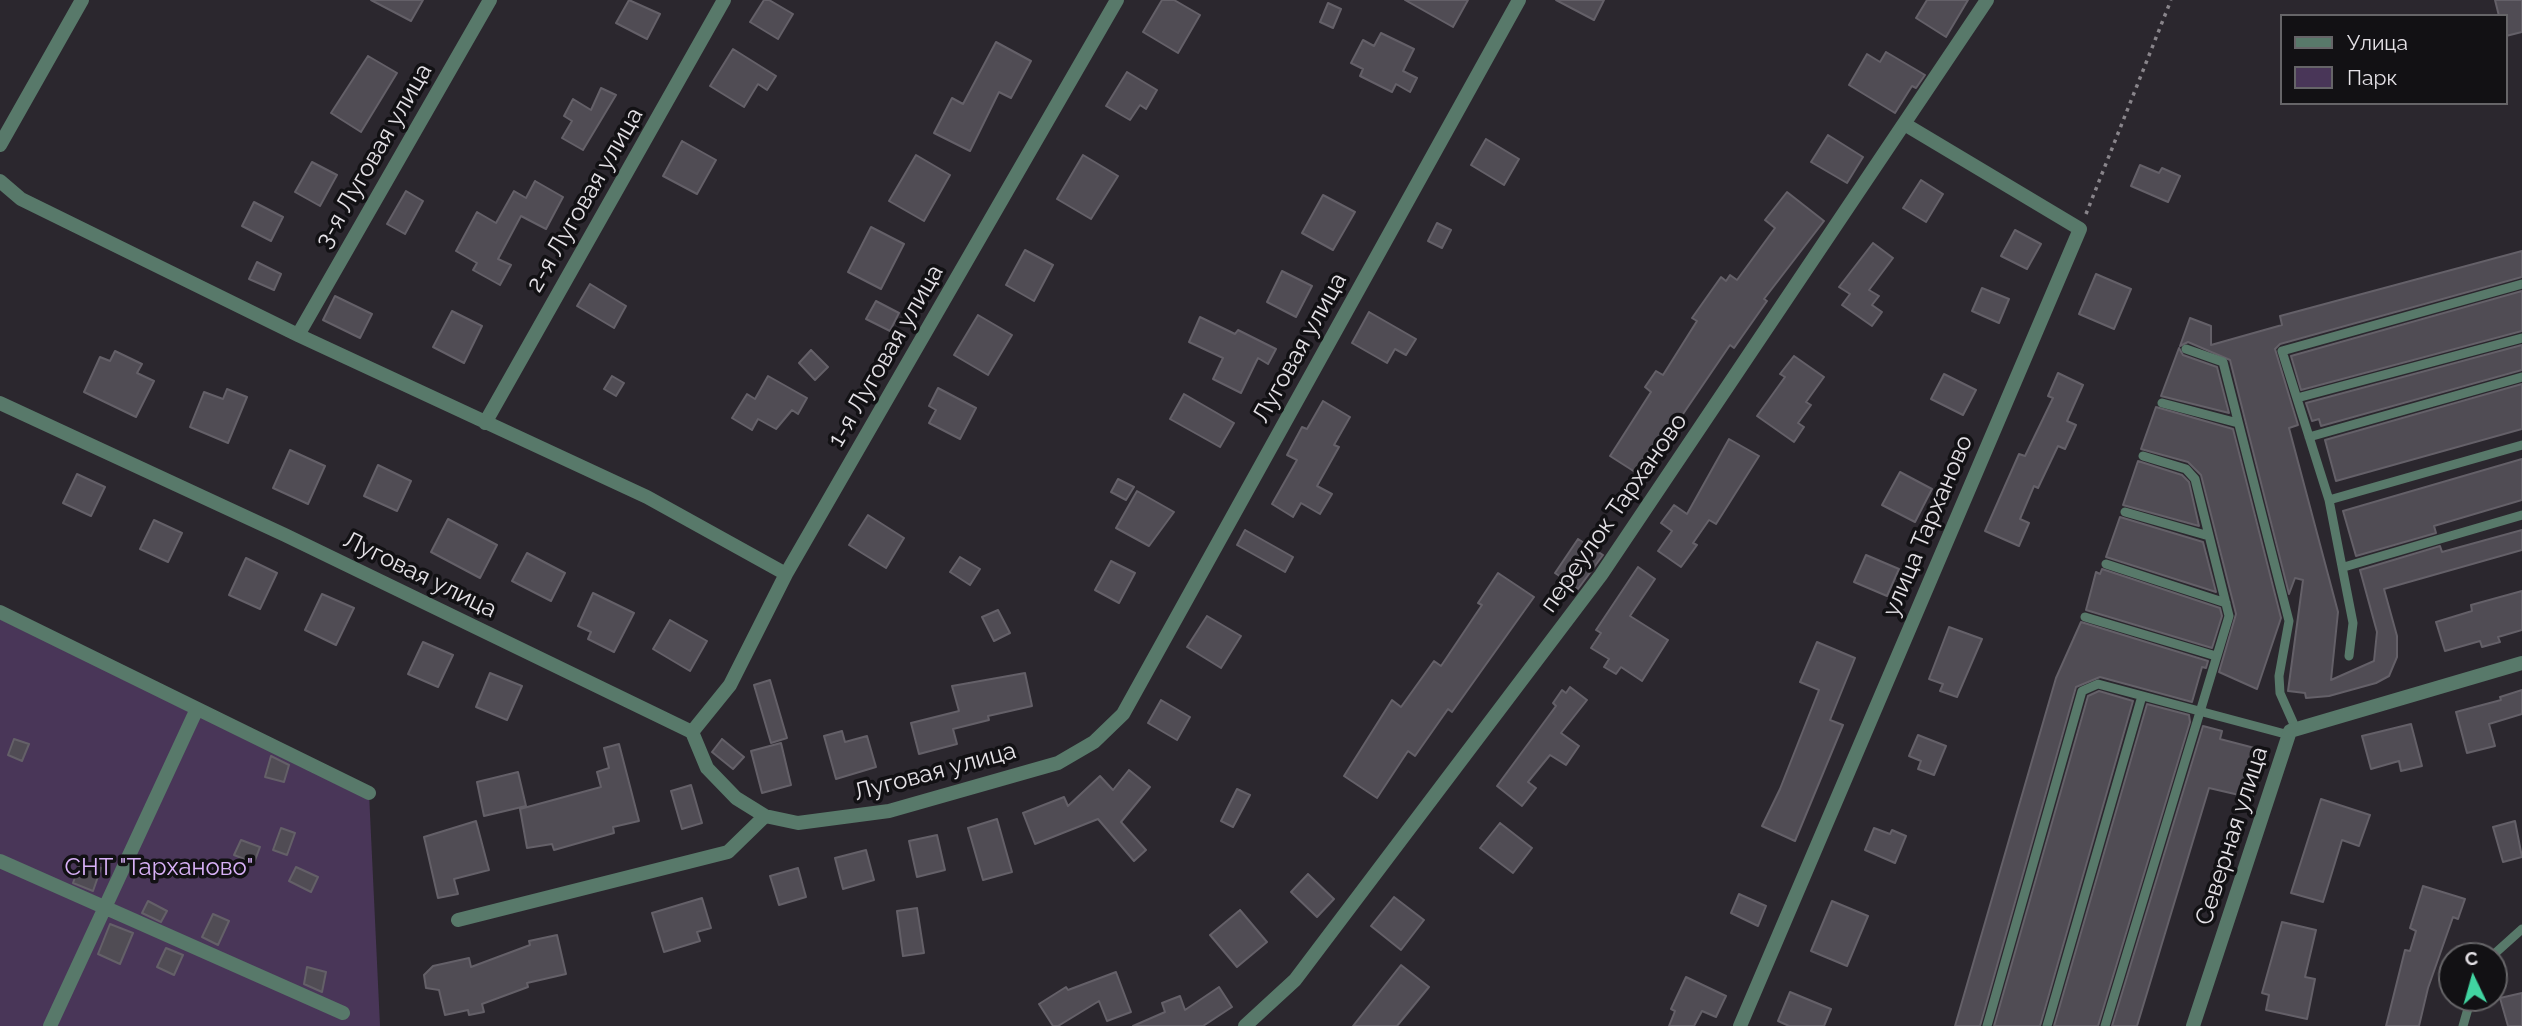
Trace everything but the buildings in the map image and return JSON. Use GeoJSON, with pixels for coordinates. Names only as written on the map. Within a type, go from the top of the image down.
{"type":"FeatureCollection","features":[{"type":"Feature","properties":{"kind":"street"},"geometry":{"type":"LineString","coordinates":[[0,145],[82,0]]}},
{"type":"Feature","properties":{"kind":"street","name":"3-я Луговая улица"},"geometry":{"type":"LineString","coordinates":[[298,335],[490,0]]}},
{"type":"Feature","properties":{"kind":"street","name":"2-я Луговая улица"},"geometry":{"type":"LineString","coordinates":[[485,422],[724,0]]}},
{"type":"Feature","properties":{"kind":"street","name":"1-я Луговая улица"},"geometry":{"type":"LineString","coordinates":[[692,732],[730,685],[786,574],[1117,0]]}},
{"type":"Feature","properties":{"kind":"street","name":"Луговая улица"},"geometry":{"type":"LineString","coordinates":[[0,403],[285,535],[692,732],[707,768],[736,798],[765,816],[798,823],[889,811],[1058,763],[1078,753],[1110,730],[1124,714],[1519,0]]}},
{"type":"Feature","properties":{"kind":"street","name":"переулок Тарханово"},"geometry":{"type":"LineString","coordinates":[[1245,1026],[1295,980],[1601,575],[1906,125],[1987,0]]}},
{"type":"Feature","properties":{"kind":"street"},"geometry":{"type":"LineString","coordinates":[[1906,125],[2080,229]]}},
{"type":"Feature","properties":{"kind":"street"},"geometry":{"type":"LineString","coordinates":[[0,181],[21,199],[298,335],[647,497],[786,574]]}},
{"type":"Feature","properties":{"kind":"street","name":"улица Тарханово"},"geometry":{"type":"LineString","coordinates":[[1740,1026],[2080,229]]}},
{"type":"Feature","properties":{"kind":"street"},"geometry":{"type":"LineString","coordinates":[[0,612],[196,711],[369,793]]}},
{"type":"Feature","properties":{"kind":"street","name":"Северная улица"},"geometry":{"type":"LineString","coordinates":[[2193,1026],[2292,732],[2522,663]]}},
{"type":"Feature","properties":{"kind":"street"},"geometry":{"type":"LineString","coordinates":[[50,1026],[196,711]]}},
{"type":"Feature","properties":{"kind":"street"},"geometry":{"type":"LineString","coordinates":[[458,920],[728,852],[741,843],[765,816]]}},
{"type":"Feature","properties":{"kind":"street"},"geometry":{"type":"LineString","coordinates":[[0,861],[343,1013]]}},
{"type":"Feature","properties":{"kind":"lane"},"geometry":{"type":"LineString","coordinates":[[2349,656],[2354,623],[2344,567],[2329,500],[2282,351],[2522,284]]}},
{"type":"Feature","properties":{"kind":"lane"},"geometry":{"type":"LineString","coordinates":[[2297,398],[2522,338]]}},
{"type":"Feature","properties":{"kind":"lane"},"geometry":{"type":"LineString","coordinates":[[1987,1026],[2082,691],[2098,684],[2292,732],[2280,692],[2279,676],[2289,621],[2224,362],[2186,349]]}},
{"type":"Feature","properties":{"kind":"lane"},"geometry":{"type":"LineString","coordinates":[[2309,437],[2522,377]]}},
{"type":"Feature","properties":{"kind":"lane"},"geometry":{"type":"LineString","coordinates":[[2162,403],[2238,423]]}},
{"type":"Feature","properties":{"kind":"lane"},"geometry":{"type":"LineString","coordinates":[[2329,500],[2522,445]]}},
{"type":"Feature","properties":{"kind":"lane"},"geometry":{"type":"LineString","coordinates":[[2105,1026],[2229,616],[2195,479],[2186,470],[2143,456]]}},
{"type":"Feature","properties":{"kind":"lane"},"geometry":{"type":"LineString","coordinates":[[2125,512],[2209,536]]}},
{"type":"Feature","properties":{"kind":"lane"},"geometry":{"type":"LineString","coordinates":[[2344,567],[2522,515]]}},
{"type":"Feature","properties":{"kind":"lane"},"geometry":{"type":"LineString","coordinates":[[2106,564],[2226,603]]}},
{"type":"Feature","properties":{"kind":"lane"},"geometry":{"type":"LineString","coordinates":[[2085,617],[2216,656]]}},
{"type":"Feature","properties":{"kind":"lane"},"geometry":{"type":"LineString","coordinates":[[2047,1026],[2142,696]]}},
{"type":"Feature","properties":{"kind":"lane"},"geometry":{"type":"LineString","coordinates":[[2508,942],[2522,929]]}},
{"type":"Feature","properties":{"kind":"path"},"geometry":{"type":"LineString","coordinates":[[2080,229],[2171,0]]}},
{"type":"Feature","properties":{"kind":"green space","name":"СНТ \"Тарханово\""},"geometry":{"type":"Polygon","coordinates":[[[0,619],[369,793],[380,1026],[0,1026],[0,619]]]}}]}
